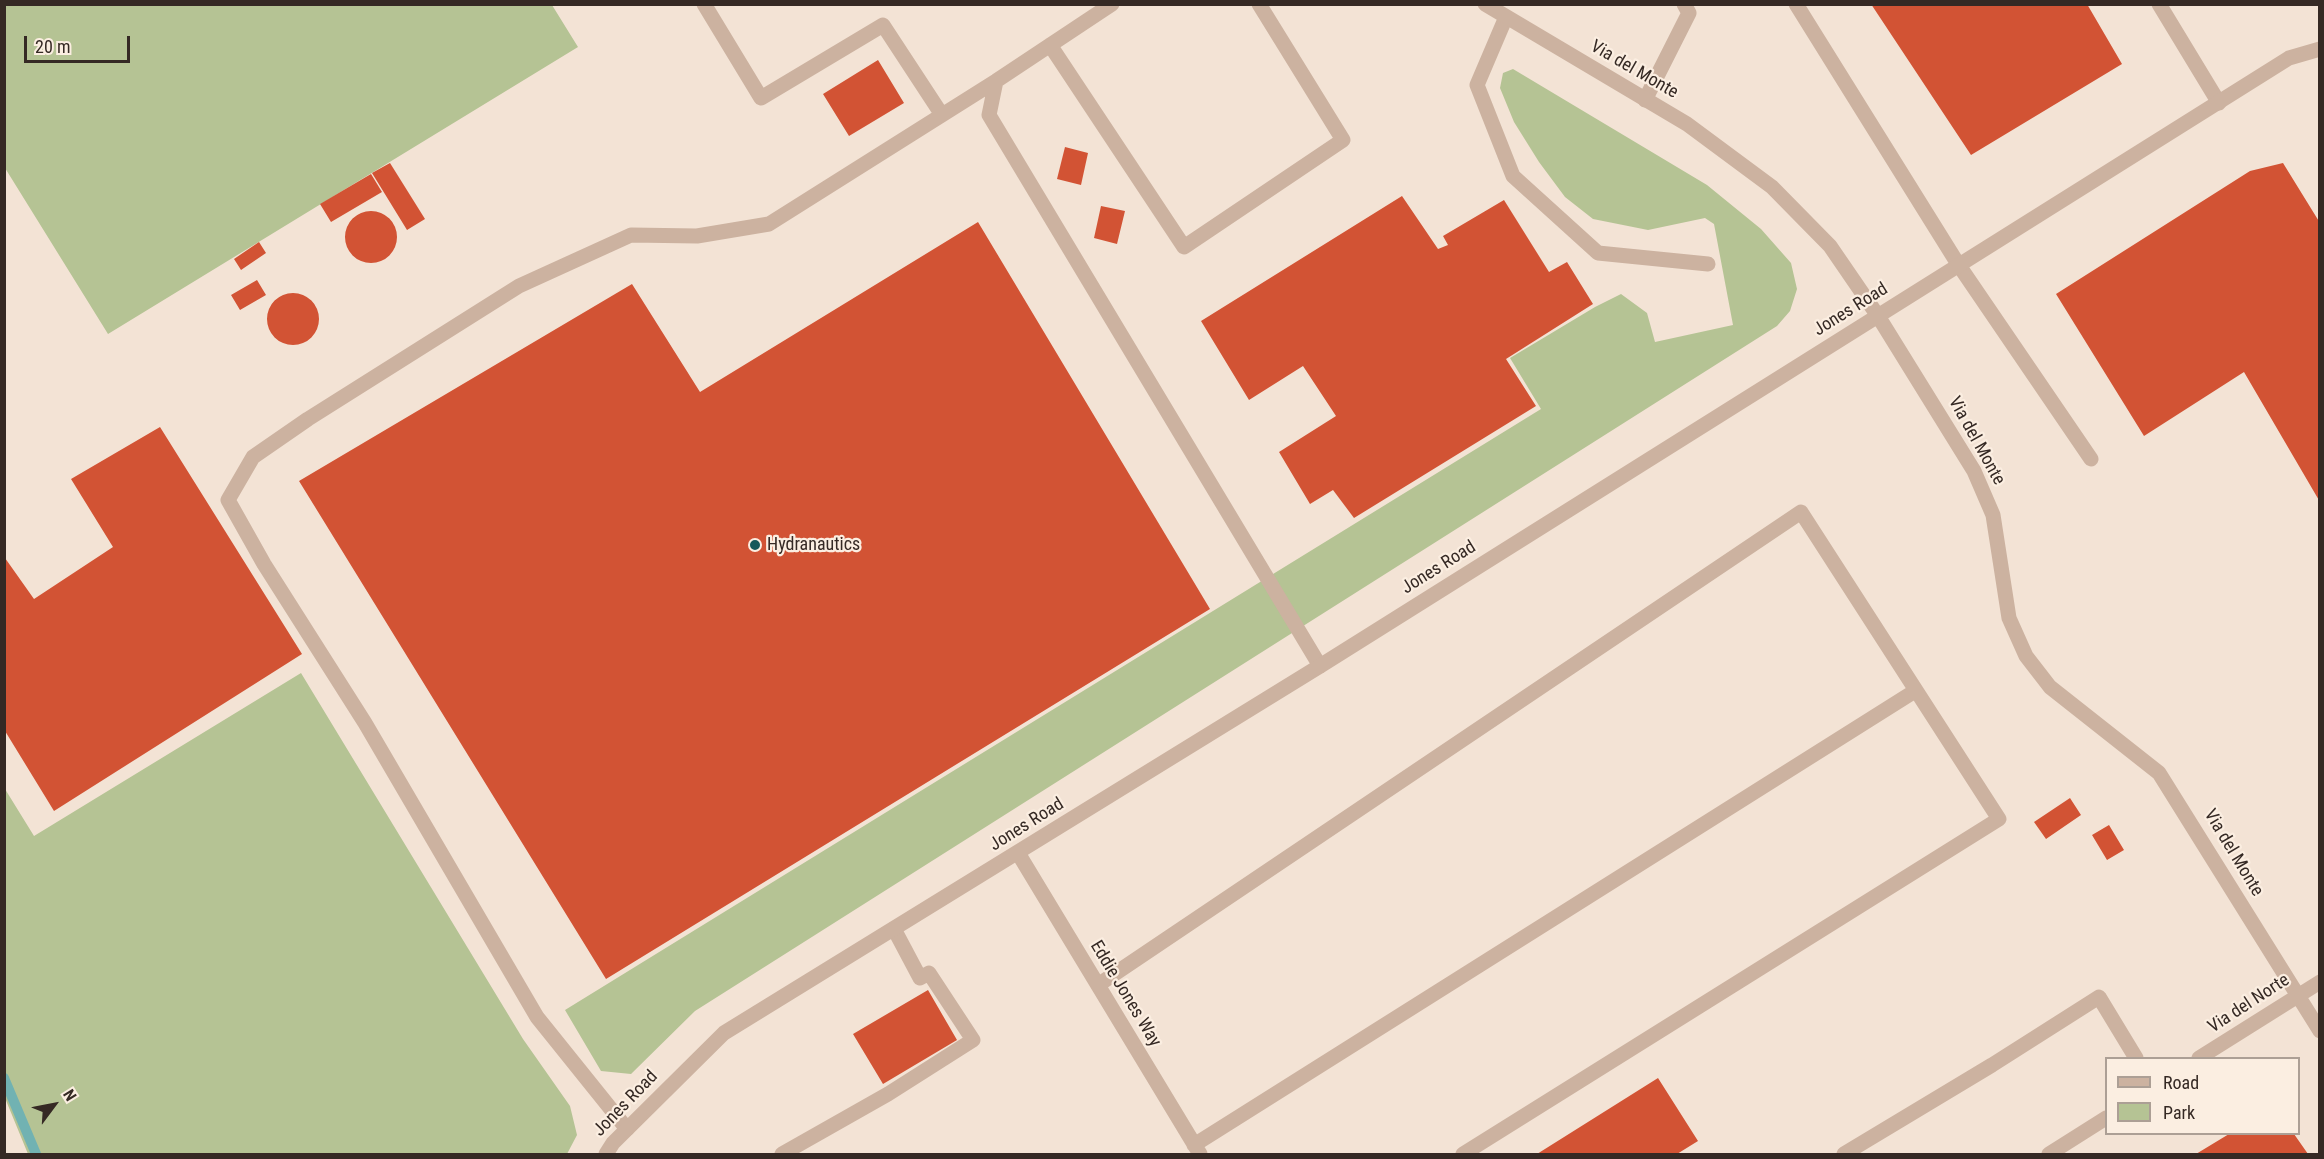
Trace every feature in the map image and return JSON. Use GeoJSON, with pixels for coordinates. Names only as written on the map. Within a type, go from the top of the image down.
{"type":"FeatureCollection","features":[{"type":"Feature","properties":{"kind":"street"},"geometry":{"type":"LineString","coordinates":[[704,4],[760,98],[884,25],[942,115]]}},
{"type":"Feature","properties":{"kind":"street"},"geometry":{"type":"LineString","coordinates":[[627,1129],[537,1017],[365,723],[264,564],[228,500],[253,457],[308,419],[519,285],[631,235],[697,236],[769,224],[996,81],[1112,4]]}},
{"type":"Feature","properties":{"kind":"street"},"geometry":{"type":"LineString","coordinates":[[1050,45],[1184,247],[1343,140],[1259,4]]}},
{"type":"Feature","properties":{"kind":"street","name":"Via del Monte"},"geometry":{"type":"LineString","coordinates":[[1485,4],[1687,124],[1772,187],[1830,246],[1878,316],[1974,471],[1993,515],[2009,618],[2026,656],[2050,687],[2159,773],[2319,1031]]}},
{"type":"Feature","properties":{"kind":"street"},"geometry":{"type":"LineString","coordinates":[[1645,99],[1689,13],[1684,4]]}},
{"type":"Feature","properties":{"kind":"street"},"geometry":{"type":"LineString","coordinates":[[1796,4],[1958,264],[2091,459]]}},
{"type":"Feature","properties":{"kind":"street"},"geometry":{"type":"LineString","coordinates":[[2159,4],[2219,103]]}},
{"type":"Feature","properties":{"kind":"street"},"geometry":{"type":"LineString","coordinates":[[1506,17],[1477,85],[1513,176],[1598,253],[1708,264]]}},
{"type":"Feature","properties":{"kind":"street","name":"Jones Road"},"geometry":{"type":"LineString","coordinates":[[606,1155],[613,1143],[724,1034],[1320,666],[2289,58],[2319,49]]}},
{"type":"Feature","properties":{"kind":"street"},"geometry":{"type":"LineString","coordinates":[[996,81],[989,115],[1320,666]]}},
{"type":"Feature","properties":{"kind":"street"},"geometry":{"type":"LineString","coordinates":[[1098,986],[1801,512],[2000,819],[1463,1155]]}},
{"type":"Feature","properties":{"kind":"street"},"geometry":{"type":"LineString","coordinates":[[1197,1150],[1915,691]]}},
{"type":"Feature","properties":{"kind":"street","name":"Eddie Jones Way"},"geometry":{"type":"LineString","coordinates":[[1018,854],[1197,1150]]}},
{"type":"Feature","properties":{"kind":"street"},"geometry":{"type":"LineString","coordinates":[[782,1155],[888,1094],[974,1040],[929,974],[920,978],[894,929]]}},
{"type":"Feature","properties":{"kind":"street","name":"Via del Norte"},"geometry":{"type":"LineString","coordinates":[[2202,1057],[2319,982]]}},
{"type":"Feature","properties":{"kind":"street"},"geometry":{"type":"LineString","coordinates":[[1844,1155],[2099,997],[2135,1057]]}},
{"type":"Feature","properties":{"kind":"street"},"geometry":{"type":"LineString","coordinates":[[2049,1155],[2105,1119]]}},
{"type":"Feature","properties":{"kind":"green space"},"geometry":{"type":"Polygon","coordinates":[[[5,5],[552,5],[578,47],[108,334],[5,168],[5,5]]]}},
{"type":"Feature","properties":{"kind":"green space"},"geometry":{"type":"Polygon","coordinates":[[[1513,69],[1707,185],[1761,229],[1791,263],[1797,289],[1790,311],[1777,326],[695,1011],[631,1074],[601,1071],[565,1010],[1541,409],[1510,358],[1621,294],[1647,313],[1655,342],[1733,325],[1714,224],[1705,218],[1648,230],[1593,219],[1565,197],[1539,162],[1514,122],[1500,88],[1503,73],[1513,69]]]}},
{"type":"Feature","properties":{"kind":"green space"},"geometry":{"type":"Polygon","coordinates":[[[301,673],[523,1039],[570,1106],[577,1135],[567,1154],[28,1154],[5,1098],[5,789],[34,836],[301,673]]]}},
{"type":"Feature","properties":{"kind":"building"},"geometry":{"type":"Polygon","coordinates":[[[1871,4],[2087,4],[2122,64],[1971,155],[1871,4]]]}},
{"type":"Feature","properties":{"kind":"building"},"geometry":{"type":"Polygon","coordinates":[[[878,60],[904,103],[849,136],[823,94],[878,60]]]}},
{"type":"Feature","properties":{"kind":"building"},"geometry":{"type":"Polygon","coordinates":[[[1065,147],[1088,153],[1081,185],[1057,179],[1065,147]]]}},
{"type":"Feature","properties":{"kind":"building"},"geometry":{"type":"Polygon","coordinates":[[[390,163],[425,219],[407,230],[372,173],[390,163]]]}},
{"type":"Feature","properties":{"kind":"building"},"geometry":{"type":"Polygon","coordinates":[[[2283,163],[2320,223],[2320,502],[2244,372],[2144,436],[2056,294],[2250,171],[2283,163]]]}},
{"type":"Feature","properties":{"kind":"building"},"geometry":{"type":"Polygon","coordinates":[[[371,174],[382,192],[331,222],[320,204],[371,174]]]}},
{"type":"Feature","properties":{"kind":"building"},"geometry":{"type":"Polygon","coordinates":[[[1402,196],[1438,249],[1448,245],[1443,236],[1504,200],[1549,272],[1567,262],[1593,304],[1506,359],[1536,406],[1354,518],[1333,490],[1310,504],[1279,452],[1336,416],[1303,366],[1249,400],[1201,321],[1402,196]]]}},
{"type":"Feature","properties":{"kind":"building"},"geometry":{"type":"Polygon","coordinates":[[[1101,206],[1125,211],[1117,244],[1094,238],[1101,206]]]}},
{"type":"Feature","properties":{"kind":"building"},"geometry":{"type":"Polygon","coordinates":[[[366,211],[376,211],[385,215],[393,223],[397,237],[393,251],[385,259],[376,263],[366,263],[357,259],[349,251],[345,242],[345,232],[349,223],[357,215],[366,211]]]}},
{"type":"Feature","properties":{"kind":"building","name":"Hydranautics"},"geometry":{"type":"Polygon","coordinates":[[[978,222],[1210,609],[606,979],[299,481],[632,284],[700,392],[978,222]]]}},
{"type":"Feature","properties":{"kind":"building"},"geometry":{"type":"Polygon","coordinates":[[[259,242],[266,253],[241,270],[234,259],[259,242]]]}},
{"type":"Feature","properties":{"kind":"building"},"geometry":{"type":"Polygon","coordinates":[[[257,280],[266,295],[240,310],[231,295],[257,280]]]}},
{"type":"Feature","properties":{"kind":"building"},"geometry":{"type":"Polygon","coordinates":[[[288,293],[298,293],[307,297],[315,305],[319,319],[315,333],[307,341],[298,345],[288,345],[279,341],[271,333],[267,324],[267,314],[271,305],[279,297],[288,293]]]}},
{"type":"Feature","properties":{"kind":"building"},"geometry":{"type":"Polygon","coordinates":[[[160,427],[302,654],[54,811],[5,731],[5,558],[34,599],[113,547],[71,479],[160,427]]]}},
{"type":"Feature","properties":{"kind":"building"},"geometry":{"type":"Polygon","coordinates":[[[2070,798],[2081,815],[2046,839],[2034,822],[2070,798]]]}},
{"type":"Feature","properties":{"kind":"building"},"geometry":{"type":"Polygon","coordinates":[[[2109,825],[2124,850],[2107,860],[2092,835],[2109,825]]]}},
{"type":"Feature","properties":{"kind":"building"},"geometry":{"type":"Polygon","coordinates":[[[928,990],[957,1040],[883,1084],[853,1034],[928,990]]]}},
{"type":"Feature","properties":{"kind":"building"},"geometry":{"type":"Polygon","coordinates":[[[1658,1078],[1698,1141],[1677,1154],[1537,1154],[1658,1078]]]}},
{"type":"Feature","properties":{"kind":"building"},"geometry":{"type":"Polygon","coordinates":[[[2227,1135],[2295,1135],[2308,1154],[2196,1154],[2227,1135]]]}},
{"type":"Feature","properties":{"kind":"waterway"},"geometry":{"type":"LineString","coordinates":[[4,1078],[36,1154]]}},
{"type":"Feature","properties":{"kind":"place","name":"Hydranautics"},"geometry":{"type":"Point","coordinates":[755,545]}}]}
